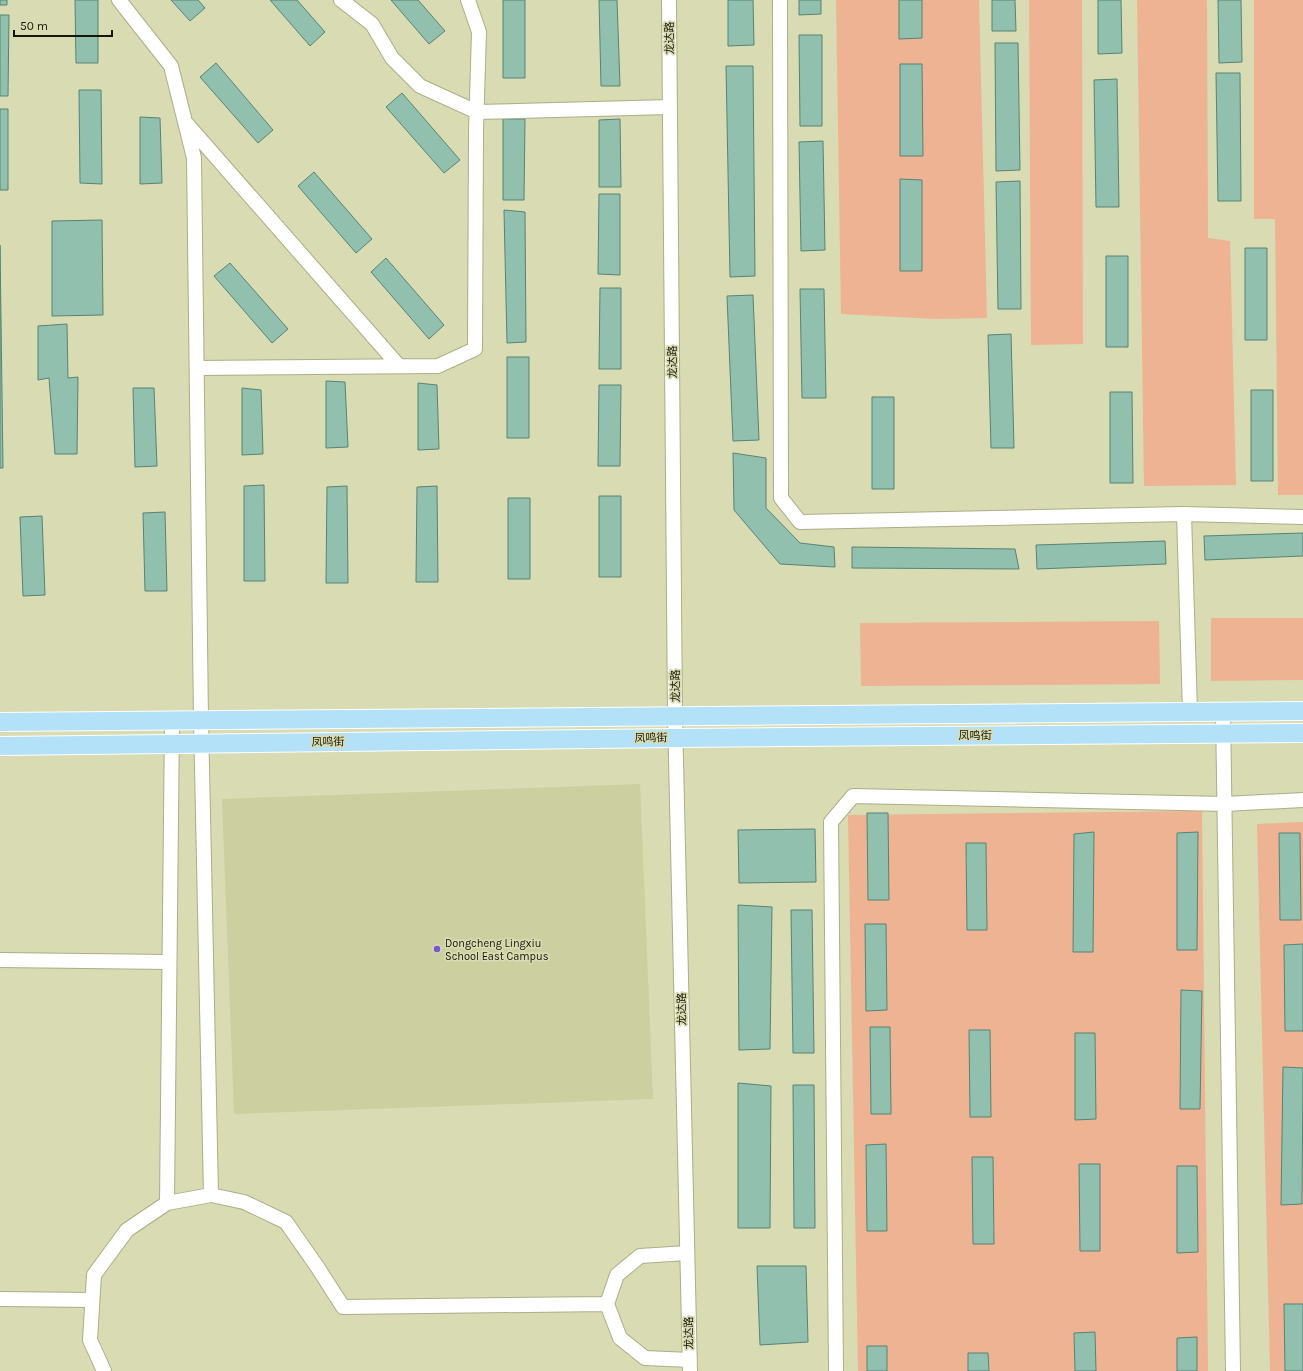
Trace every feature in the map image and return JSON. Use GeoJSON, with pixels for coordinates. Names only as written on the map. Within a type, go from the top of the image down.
{"type":"FeatureCollection","features":[{"type":"Feature","properties":{"kind":"main road","name":"凤鸣街"},"geometry":{"type":"LineString","coordinates":[[0,722],[1303,711]]}},
{"type":"Feature","properties":{"kind":"main road","name":"凤鸣街"},"geometry":{"type":"LineString","coordinates":[[0,746],[676,738],[1303,733]]}},
{"type":"Feature","properties":{"kind":"street"},"geometry":{"type":"LineString","coordinates":[[119,0],[171,66],[194,158],[201,720],[211,1194]]}},
{"type":"Feature","properties":{"kind":"street"},"geometry":{"type":"LineString","coordinates":[[341,0],[372,24],[392,58],[420,86],[477,112],[670,107]]}},
{"type":"Feature","properties":{"kind":"street"},"geometry":{"type":"LineString","coordinates":[[196,368],[438,366],[475,349],[479,32],[468,0]]}},
{"type":"Feature","properties":{"kind":"street","name":"龙达路"},"geometry":{"type":"LineString","coordinates":[[669,0],[675,716],[690,1366]]}},
{"type":"Feature","properties":{"kind":"street"},"geometry":{"type":"LineString","coordinates":[[780,0],[781,498],[800,522],[1184,514],[1303,517]]}},
{"type":"Feature","properties":{"kind":"street"},"geometry":{"type":"LineString","coordinates":[[185,121],[399,366]]}},
{"type":"Feature","properties":{"kind":"street"},"geometry":{"type":"LineString","coordinates":[[1184,514],[1190,712]]}},
{"type":"Feature","properties":{"kind":"street"},"geometry":{"type":"LineString","coordinates":[[1223,712],[1233,1371]]}},
{"type":"Feature","properties":{"kind":"street"},"geometry":{"type":"LineString","coordinates":[[166,1203],[172,721]]}},
{"type":"Feature","properties":{"kind":"street"},"geometry":{"type":"LineString","coordinates":[[836,1371],[831,822],[853,796],[1225,804],[1303,800]]}},
{"type":"Feature","properties":{"kind":"street"},"geometry":{"type":"LineString","coordinates":[[0,960],[169,962]]}},
{"type":"Feature","properties":{"kind":"street"},"geometry":{"type":"LineString","coordinates":[[104,1371],[90,1340],[94,1275],[127,1230],[166,1203],[211,1194],[244,1202],[286,1222],[343,1307],[607,1304]]}},
{"type":"Feature","properties":{"kind":"street"},"geometry":{"type":"LineString","coordinates":[[687,1253],[640,1256],[618,1275],[607,1304],[620,1338],[645,1358],[690,1366]]}},
{"type":"Feature","properties":{"kind":"street"},"geometry":{"type":"LineString","coordinates":[[0,1299],[92,1300]]}},
{"type":"Feature","properties":{"kind":"shaded area"},"geometry":{"type":"Polygon","coordinates":[[[836,0],[979,0],[987,318],[937,319],[841,314],[836,0]]]}},
{"type":"Feature","properties":{"kind":"shaded area"},"geometry":{"type":"Polygon","coordinates":[[[1029,0],[1082,0],[1083,344],[1031,345],[1029,0]]]}},
{"type":"Feature","properties":{"kind":"shaded area"},"geometry":{"type":"Polygon","coordinates":[[[1137,0],[1207,0],[1208,238],[1230,241],[1236,485],[1144,486],[1137,0]]]}},
{"type":"Feature","properties":{"kind":"shaded area"},"geometry":{"type":"Polygon","coordinates":[[[1254,0],[1303,0],[1303,495],[1278,495],[1275,219],[1254,219],[1254,0]]]}},
{"type":"Feature","properties":{"kind":"shaded area"},"geometry":{"type":"Polygon","coordinates":[[[1211,618],[1303,618],[1303,680],[1211,681],[1211,618]]]}},
{"type":"Feature","properties":{"kind":"shaded area"},"geometry":{"type":"Polygon","coordinates":[[[1159,621],[1160,684],[861,686],[860,623],[1159,621]]]}},
{"type":"Feature","properties":{"kind":"shaded area","name":"Dongcheng Lingxiu School East Campus"},"geometry":{"type":"Polygon","coordinates":[[[640,784],[653,1099],[234,1114],[222,799],[640,784]]]}},
{"type":"Feature","properties":{"kind":"shaded area"},"geometry":{"type":"Polygon","coordinates":[[[1202,811],[1208,1371],[858,1371],[848,815],[1202,811]]]}},
{"type":"Feature","properties":{"kind":"shaded area"},"geometry":{"type":"Polygon","coordinates":[[[1303,822],[1303,1371],[1270,1371],[1257,824],[1303,822]]]}},
{"type":"Feature","properties":{"kind":"building"},"geometry":{"type":"Polygon","coordinates":[[[0,0],[7,0],[7,5],[0,5],[0,0]]]}},
{"type":"Feature","properties":{"kind":"building"},"geometry":{"type":"Polygon","coordinates":[[[75,0],[98,0],[98,63],[76,63],[75,0]]]}},
{"type":"Feature","properties":{"kind":"building"},"geometry":{"type":"Polygon","coordinates":[[[171,0],[198,0],[205,8],[190,21],[171,0]]]}},
{"type":"Feature","properties":{"kind":"building"},"geometry":{"type":"Polygon","coordinates":[[[270,0],[297,0],[325,32],[310,46],[270,0]]]}},
{"type":"Feature","properties":{"kind":"building"},"geometry":{"type":"Polygon","coordinates":[[[391,0],[418,0],[445,31],[429,44],[391,0]]]}},
{"type":"Feature","properties":{"kind":"building"},"geometry":{"type":"Polygon","coordinates":[[[503,0],[525,0],[525,78],[503,78],[503,0]]]}},
{"type":"Feature","properties":{"kind":"building"},"geometry":{"type":"Polygon","coordinates":[[[599,0],[617,0],[620,86],[601,86],[599,0]]]}},
{"type":"Feature","properties":{"kind":"building"},"geometry":{"type":"Polygon","coordinates":[[[728,0],[753,0],[754,45],[728,46],[728,0]]]}},
{"type":"Feature","properties":{"kind":"building"},"geometry":{"type":"Polygon","coordinates":[[[799,0],[821,0],[821,14],[799,15],[799,0]]]}},
{"type":"Feature","properties":{"kind":"building"},"geometry":{"type":"Polygon","coordinates":[[[899,0],[922,0],[922,38],[899,39],[899,0]]]}},
{"type":"Feature","properties":{"kind":"building"},"geometry":{"type":"Polygon","coordinates":[[[992,0],[1015,0],[1016,31],[992,31],[992,0]]]}},
{"type":"Feature","properties":{"kind":"building"},"geometry":{"type":"Polygon","coordinates":[[[1098,0],[1121,0],[1122,53],[1098,54],[1098,0]]]}},
{"type":"Feature","properties":{"kind":"building"},"geometry":{"type":"Polygon","coordinates":[[[1218,0],[1241,0],[1242,62],[1219,63],[1218,0]]]}},
{"type":"Feature","properties":{"kind":"building"},"geometry":{"type":"Polygon","coordinates":[[[0,15],[9,15],[8,96],[0,96],[0,15]]]}},
{"type":"Feature","properties":{"kind":"building"},"geometry":{"type":"Polygon","coordinates":[[[799,35],[822,35],[822,126],[800,126],[799,35]]]}},
{"type":"Feature","properties":{"kind":"building"},"geometry":{"type":"Polygon","coordinates":[[[995,43],[1018,43],[1020,170],[996,171],[995,43]]]}},
{"type":"Feature","properties":{"kind":"building"},"geometry":{"type":"Polygon","coordinates":[[[216,63],[273,130],[258,143],[200,77],[216,63]]]}},
{"type":"Feature","properties":{"kind":"building"},"geometry":{"type":"Polygon","coordinates":[[[900,64],[922,64],[923,156],[900,156],[900,64]]]}},
{"type":"Feature","properties":{"kind":"building"},"geometry":{"type":"Polygon","coordinates":[[[726,66],[753,66],[755,276],[730,277],[726,66]]]}},
{"type":"Feature","properties":{"kind":"building"},"geometry":{"type":"Polygon","coordinates":[[[1216,73],[1240,73],[1241,201],[1218,201],[1216,73]]]}},
{"type":"Feature","properties":{"kind":"building"},"geometry":{"type":"Polygon","coordinates":[[[1117,79],[1119,207],[1096,207],[1094,80],[1117,79]]]}},
{"type":"Feature","properties":{"kind":"building"},"geometry":{"type":"Polygon","coordinates":[[[79,90],[101,90],[102,184],[80,183],[79,90]]]}},
{"type":"Feature","properties":{"kind":"building"},"geometry":{"type":"Polygon","coordinates":[[[402,93],[460,160],[444,173],[386,107],[402,93]]]}},
{"type":"Feature","properties":{"kind":"building"},"geometry":{"type":"Polygon","coordinates":[[[0,109],[8,109],[8,190],[0,190],[0,109]]]}},
{"type":"Feature","properties":{"kind":"building"},"geometry":{"type":"Polygon","coordinates":[[[140,117],[160,118],[162,183],[140,184],[140,117]]]}},
{"type":"Feature","properties":{"kind":"building"},"geometry":{"type":"Polygon","coordinates":[[[503,119],[525,119],[524,200],[503,200],[503,119]]]}},
{"type":"Feature","properties":{"kind":"building"},"geometry":{"type":"Polygon","coordinates":[[[620,119],[621,187],[599,187],[599,120],[620,119]]]}},
{"type":"Feature","properties":{"kind":"building"},"geometry":{"type":"Polygon","coordinates":[[[823,141],[825,250],[801,251],[799,142],[823,141]]]}},
{"type":"Feature","properties":{"kind":"building"},"geometry":{"type":"Polygon","coordinates":[[[314,172],[372,239],[356,253],[298,186],[314,172]]]}},
{"type":"Feature","properties":{"kind":"building"},"geometry":{"type":"Polygon","coordinates":[[[900,179],[922,180],[922,271],[900,271],[900,179]]]}},
{"type":"Feature","properties":{"kind":"building"},"geometry":{"type":"Polygon","coordinates":[[[1020,181],[1021,309],[998,309],[996,182],[1020,181]]]}},
{"type":"Feature","properties":{"kind":"building"},"geometry":{"type":"Polygon","coordinates":[[[599,194],[620,194],[620,275],[598,274],[599,194]]]}},
{"type":"Feature","properties":{"kind":"building"},"geometry":{"type":"Polygon","coordinates":[[[504,210],[525,212],[526,342],[507,343],[504,210]]]}},
{"type":"Feature","properties":{"kind":"building"},"geometry":{"type":"Polygon","coordinates":[[[102,220],[103,315],[52,316],[52,221],[102,220]]]}},
{"type":"Feature","properties":{"kind":"building"},"geometry":{"type":"Polygon","coordinates":[[[0,245],[3,468],[0,468],[0,245]]]}},
{"type":"Feature","properties":{"kind":"building"},"geometry":{"type":"Polygon","coordinates":[[[1245,248],[1267,248],[1267,340],[1245,340],[1245,248]]]}},
{"type":"Feature","properties":{"kind":"building"},"geometry":{"type":"Polygon","coordinates":[[[1106,256],[1128,256],[1128,347],[1106,347],[1106,256]]]}},
{"type":"Feature","properties":{"kind":"building"},"geometry":{"type":"Polygon","coordinates":[[[386,258],[444,325],[429,339],[371,272],[386,258]]]}},
{"type":"Feature","properties":{"kind":"building"},"geometry":{"type":"Polygon","coordinates":[[[230,263],[288,329],[272,343],[214,276],[230,263]]]}},
{"type":"Feature","properties":{"kind":"building"},"geometry":{"type":"Polygon","coordinates":[[[600,288],[621,288],[621,369],[599,369],[600,288]]]}},
{"type":"Feature","properties":{"kind":"building"},"geometry":{"type":"Polygon","coordinates":[[[800,289],[824,289],[826,398],[802,398],[800,289]]]}},
{"type":"Feature","properties":{"kind":"building"},"geometry":{"type":"Polygon","coordinates":[[[753,295],[759,440],[733,441],[727,296],[753,295]]]}},
{"type":"Feature","properties":{"kind":"building"},"geometry":{"type":"Polygon","coordinates":[[[67,324],[68,378],[78,377],[77,454],[55,454],[49,378],[38,380],[38,326],[67,324]]]}},
{"type":"Feature","properties":{"kind":"building"},"geometry":{"type":"Polygon","coordinates":[[[1011,334],[1014,448],[991,448],[988,335],[1011,334]]]}},
{"type":"Feature","properties":{"kind":"building"},"geometry":{"type":"Polygon","coordinates":[[[507,357],[529,357],[529,438],[507,438],[507,357]]]}},
{"type":"Feature","properties":{"kind":"building"},"geometry":{"type":"Polygon","coordinates":[[[326,381],[345,382],[348,447],[326,448],[326,381]]]}},
{"type":"Feature","properties":{"kind":"building"},"geometry":{"type":"Polygon","coordinates":[[[418,383],[437,385],[439,449],[418,450],[418,383]]]}},
{"type":"Feature","properties":{"kind":"building"},"geometry":{"type":"Polygon","coordinates":[[[599,385],[621,385],[620,466],[598,466],[599,385]]]}},
{"type":"Feature","properties":{"kind":"building"},"geometry":{"type":"Polygon","coordinates":[[[133,388],[154,388],[157,466],[135,467],[133,388]]]}},
{"type":"Feature","properties":{"kind":"building"},"geometry":{"type":"Polygon","coordinates":[[[242,388],[261,390],[263,454],[242,455],[242,388]]]}},
{"type":"Feature","properties":{"kind":"building"},"geometry":{"type":"Polygon","coordinates":[[[1251,390],[1273,390],[1273,481],[1251,481],[1251,390]]]}},
{"type":"Feature","properties":{"kind":"building"},"geometry":{"type":"Polygon","coordinates":[[[1110,392],[1132,392],[1133,483],[1110,483],[1110,392]]]}},
{"type":"Feature","properties":{"kind":"building"},"geometry":{"type":"Polygon","coordinates":[[[872,397],[894,397],[894,489],[872,489],[872,397]]]}},
{"type":"Feature","properties":{"kind":"building"},"geometry":{"type":"Polygon","coordinates":[[[733,453],[766,458],[766,508],[800,543],[834,547],[835,567],[780,564],[734,510],[733,453]]]}},
{"type":"Feature","properties":{"kind":"building"},"geometry":{"type":"Polygon","coordinates":[[[264,485],[265,581],[244,581],[244,486],[264,485]]]}},
{"type":"Feature","properties":{"kind":"building"},"geometry":{"type":"Polygon","coordinates":[[[347,486],[348,583],[326,583],[327,487],[347,486]]]}},
{"type":"Feature","properties":{"kind":"building"},"geometry":{"type":"Polygon","coordinates":[[[437,486],[438,582],[416,582],[417,487],[437,486]]]}},
{"type":"Feature","properties":{"kind":"building"},"geometry":{"type":"Polygon","coordinates":[[[599,496],[621,496],[621,577],[599,577],[599,496]]]}},
{"type":"Feature","properties":{"kind":"building"},"geometry":{"type":"Polygon","coordinates":[[[508,498],[530,498],[530,579],[508,579],[508,498]]]}},
{"type":"Feature","properties":{"kind":"building"},"geometry":{"type":"Polygon","coordinates":[[[165,512],[167,591],[145,591],[143,513],[165,512]]]}},
{"type":"Feature","properties":{"kind":"building"},"geometry":{"type":"Polygon","coordinates":[[[42,516],[45,595],[23,596],[20,517],[42,516]]]}},
{"type":"Feature","properties":{"kind":"building"},"geometry":{"type":"Polygon","coordinates":[[[1303,533],[1303,556],[1205,560],[1204,536],[1303,533]]]}},
{"type":"Feature","properties":{"kind":"building"},"geometry":{"type":"Polygon","coordinates":[[[1165,541],[1166,564],[1037,569],[1036,545],[1165,541]]]}},
{"type":"Feature","properties":{"kind":"building"},"geometry":{"type":"Polygon","coordinates":[[[852,547],[1015,549],[1019,569],[852,568],[852,547]]]}},
{"type":"Feature","properties":{"kind":"building"},"geometry":{"type":"Polygon","coordinates":[[[867,813],[888,813],[889,900],[868,900],[867,813]]]}},
{"type":"Feature","properties":{"kind":"building"},"geometry":{"type":"Polygon","coordinates":[[[815,829],[816,882],[739,883],[738,830],[815,829]]]}},
{"type":"Feature","properties":{"kind":"building"},"geometry":{"type":"Polygon","coordinates":[[[1094,832],[1093,952],[1073,952],[1074,834],[1094,832]]]}},
{"type":"Feature","properties":{"kind":"building"},"geometry":{"type":"Polygon","coordinates":[[[1198,832],[1197,950],[1177,950],[1177,833],[1198,832]]]}},
{"type":"Feature","properties":{"kind":"building"},"geometry":{"type":"Polygon","coordinates":[[[1279,833],[1300,833],[1301,920],[1280,920],[1279,833]]]}},
{"type":"Feature","properties":{"kind":"building"},"geometry":{"type":"Polygon","coordinates":[[[966,843],[986,843],[987,930],[967,930],[966,843]]]}},
{"type":"Feature","properties":{"kind":"building"},"geometry":{"type":"Polygon","coordinates":[[[738,905],[772,907],[770,1049],[739,1050],[738,905]]]}},
{"type":"Feature","properties":{"kind":"building"},"geometry":{"type":"Polygon","coordinates":[[[791,910],[812,910],[814,1053],[793,1053],[791,910]]]}},
{"type":"Feature","properties":{"kind":"building"},"geometry":{"type":"Polygon","coordinates":[[[865,924],[886,924],[887,1010],[866,1011],[865,924]]]}},
{"type":"Feature","properties":{"kind":"building"},"geometry":{"type":"Polygon","coordinates":[[[1303,944],[1303,1031],[1285,1031],[1284,945],[1303,944]]]}},
{"type":"Feature","properties":{"kind":"building"},"geometry":{"type":"Polygon","coordinates":[[[1181,990],[1202,991],[1200,1109],[1180,1109],[1181,990]]]}},
{"type":"Feature","properties":{"kind":"building"},"geometry":{"type":"Polygon","coordinates":[[[870,1027],[890,1027],[891,1114],[871,1114],[870,1027]]]}},
{"type":"Feature","properties":{"kind":"building"},"geometry":{"type":"Polygon","coordinates":[[[969,1030],[990,1030],[991,1117],[970,1117],[969,1030]]]}},
{"type":"Feature","properties":{"kind":"building"},"geometry":{"type":"Polygon","coordinates":[[[1075,1033],[1095,1033],[1096,1119],[1075,1120],[1075,1033]]]}},
{"type":"Feature","properties":{"kind":"building"},"geometry":{"type":"Polygon","coordinates":[[[1283,1067],[1303,1068],[1302,1204],[1281,1205],[1283,1067]]]}},
{"type":"Feature","properties":{"kind":"building"},"geometry":{"type":"Polygon","coordinates":[[[738,1083],[771,1086],[770,1228],[738,1228],[738,1083]]]}},
{"type":"Feature","properties":{"kind":"building"},"geometry":{"type":"Polygon","coordinates":[[[793,1085],[814,1085],[815,1228],[794,1228],[793,1085]]]}},
{"type":"Feature","properties":{"kind":"building"},"geometry":{"type":"Polygon","coordinates":[[[886,1144],[887,1231],[867,1231],[866,1145],[886,1144]]]}},
{"type":"Feature","properties":{"kind":"building"},"geometry":{"type":"Polygon","coordinates":[[[972,1157],[993,1157],[994,1244],[973,1244],[972,1157]]]}},
{"type":"Feature","properties":{"kind":"building"},"geometry":{"type":"Polygon","coordinates":[[[1079,1164],[1100,1164],[1100,1251],[1080,1251],[1079,1164]]]}},
{"type":"Feature","properties":{"kind":"building"},"geometry":{"type":"Polygon","coordinates":[[[1177,1166],[1197,1166],[1198,1252],[1177,1253],[1177,1166]]]}},
{"type":"Feature","properties":{"kind":"building"},"geometry":{"type":"Polygon","coordinates":[[[757,1266],[806,1266],[808,1342],[760,1345],[757,1266]]]}},
{"type":"Feature","properties":{"kind":"building"},"geometry":{"type":"Polygon","coordinates":[[[1284,1304],[1303,1304],[1303,1371],[1285,1371],[1284,1304]]]}},
{"type":"Feature","properties":{"kind":"building"},"geometry":{"type":"Polygon","coordinates":[[[1095,1332],[1096,1371],[1075,1371],[1074,1333],[1095,1332]]]}},
{"type":"Feature","properties":{"kind":"building"},"geometry":{"type":"Polygon","coordinates":[[[1197,1337],[1197,1371],[1177,1371],[1177,1338],[1197,1337]]]}},
{"type":"Feature","properties":{"kind":"building"},"geometry":{"type":"Polygon","coordinates":[[[867,1346],[887,1346],[887,1371],[867,1371],[867,1346]]]}},
{"type":"Feature","properties":{"kind":"building"},"geometry":{"type":"Polygon","coordinates":[[[968,1353],[988,1353],[989,1371],[968,1371],[968,1353]]]}},
{"type":"Feature","properties":{"kind":"place","name":"Dongcheng Lingxiu School East Campus"},"geometry":{"type":"Point","coordinates":[437,949]}}]}
